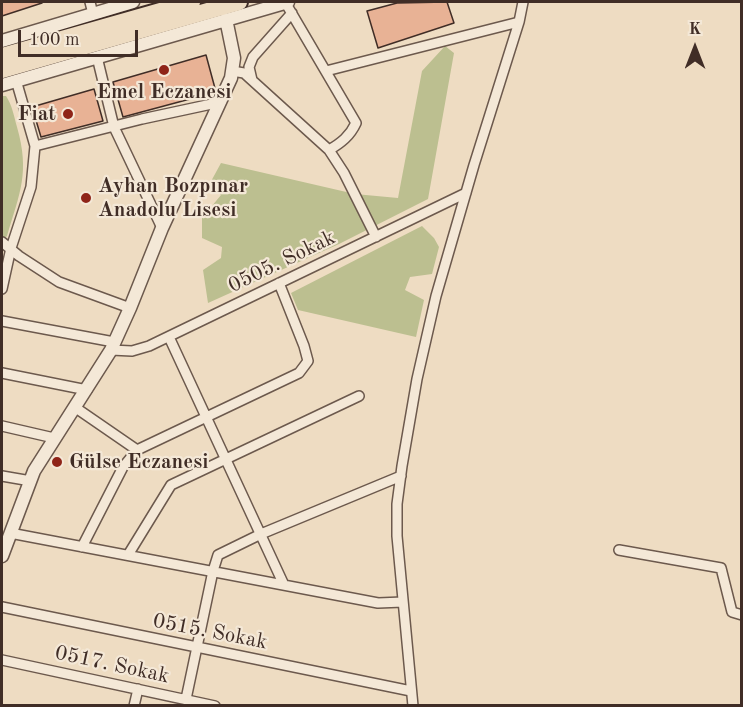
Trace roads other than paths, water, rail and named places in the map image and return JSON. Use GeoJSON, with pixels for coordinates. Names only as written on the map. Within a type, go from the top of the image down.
{"type":"FeatureCollection","features":[{"type":"Feature","properties":{"kind":"highway"},"geometry":{"type":"LineString","coordinates":[[2,56],[192,2]]}},
{"type":"Feature","properties":{"kind":"highway"},"geometry":{"type":"LineString","coordinates":[[2,70],[239,2]]}},
{"type":"Feature","properties":{"kind":"street"},"geometry":{"type":"LineString","coordinates":[[2,41],[92,8],[133,2]]}},
{"type":"Feature","properties":{"kind":"street"},"geometry":{"type":"LineString","coordinates":[[412,705],[397,536],[397,504],[401,476],[417,379],[436,296],[519,22],[523,2]]}},
{"type":"Feature","properties":{"kind":"street"},"geometry":{"type":"LineString","coordinates":[[2,85],[226,20],[288,6]]}},
{"type":"Feature","properties":{"kind":"street"},"geometry":{"type":"LineString","coordinates":[[288,6],[356,123],[353,131],[329,150]]}},
{"type":"Feature","properties":{"kind":"street"},"geometry":{"type":"LineString","coordinates":[[252,80],[249,67],[253,57],[288,6]]}},
{"type":"Feature","properties":{"kind":"street"},"geometry":{"type":"LineString","coordinates":[[2,556],[31,481],[54,438],[87,390],[112,346],[162,228],[221,102],[231,78],[234,58],[226,20]]}},
{"type":"Feature","properties":{"kind":"street"},"geometry":{"type":"LineString","coordinates":[[326,71],[519,22]]}},
{"type":"Feature","properties":{"kind":"street"},"geometry":{"type":"LineString","coordinates":[[97,57],[114,127],[162,228]]}},
{"type":"Feature","properties":{"kind":"street"},"geometry":{"type":"LineString","coordinates":[[232,70],[244,73],[329,150],[344,172],[376,237]]}},
{"type":"Feature","properties":{"kind":"street"},"geometry":{"type":"LineString","coordinates":[[2,289],[11,248],[31,187],[35,147],[16,80]]}},
{"type":"Feature","properties":{"kind":"street"},"geometry":{"type":"LineString","coordinates":[[35,147],[191,107],[221,102]]}},
{"type":"Feature","properties":{"kind":"street","name":"0505. Sokak"},"geometry":{"type":"LineString","coordinates":[[2,321],[132,351],[149,346],[466,194]]}},
{"type":"Feature","properties":{"kind":"street"},"geometry":{"type":"LineString","coordinates":[[2,242],[59,282],[130,308]]}},
{"type":"Feature","properties":{"kind":"street"},"geometry":{"type":"LineString","coordinates":[[82,547],[123,467],[137,450],[299,373],[305,367],[308,361],[304,346],[279,284]]}},
{"type":"Feature","properties":{"kind":"street"},"geometry":{"type":"LineString","coordinates":[[169,336],[284,585]]}},
{"type":"Feature","properties":{"kind":"street"},"geometry":{"type":"LineString","coordinates":[[2,373],[87,390]]}},
{"type":"Feature","properties":{"kind":"street"},"geometry":{"type":"LineString","coordinates":[[128,555],[171,484],[227,460],[359,396]]}},
{"type":"Feature","properties":{"kind":"street"},"geometry":{"type":"LineString","coordinates":[[75,408],[137,450]]}},
{"type":"Feature","properties":{"kind":"street"},"geometry":{"type":"LineString","coordinates":[[2,426],[54,438]]}},
{"type":"Feature","properties":{"kind":"street"},"geometry":{"type":"LineString","coordinates":[[2,476],[31,481]]}},
{"type":"Feature","properties":{"kind":"street"},"geometry":{"type":"LineString","coordinates":[[186,699],[218,555],[261,534],[401,476]]}},
{"type":"Feature","properties":{"kind":"street"},"geometry":{"type":"LineString","coordinates":[[10,533],[378,603],[403,602]]}},
{"type":"Feature","properties":{"kind":"street"},"geometry":{"type":"LineString","coordinates":[[619,550],[721,568],[732,612],[741,615]]}},
{"type":"Feature","properties":{"kind":"street","name":"0515. Sokak"},"geometry":{"type":"LineString","coordinates":[[2,607],[411,691]]}},
{"type":"Feature","properties":{"kind":"street","name":"0517. Sokak"},"geometry":{"type":"LineString","coordinates":[[2,660],[215,705]]}},
{"type":"Feature","properties":{"kind":"street"},"geometry":{"type":"LineString","coordinates":[[134,705],[138,689]]}},
{"type":"Feature","properties":{"kind":"place","name":"Emel Eczanesi"},"geometry":{"type":"Point","coordinates":[164,70]}},
{"type":"Feature","properties":{"kind":"place","name":"Fiat"},"geometry":{"type":"Point","coordinates":[68,114]}},
{"type":"Feature","properties":{"kind":"place","name":"Ayhan Bozpınar Anadolu Lisesi"},"geometry":{"type":"Point","coordinates":[86,198]}},
{"type":"Feature","properties":{"kind":"place","name":"Gülse Eczanesi"},"geometry":{"type":"Point","coordinates":[57,462]}}]}
